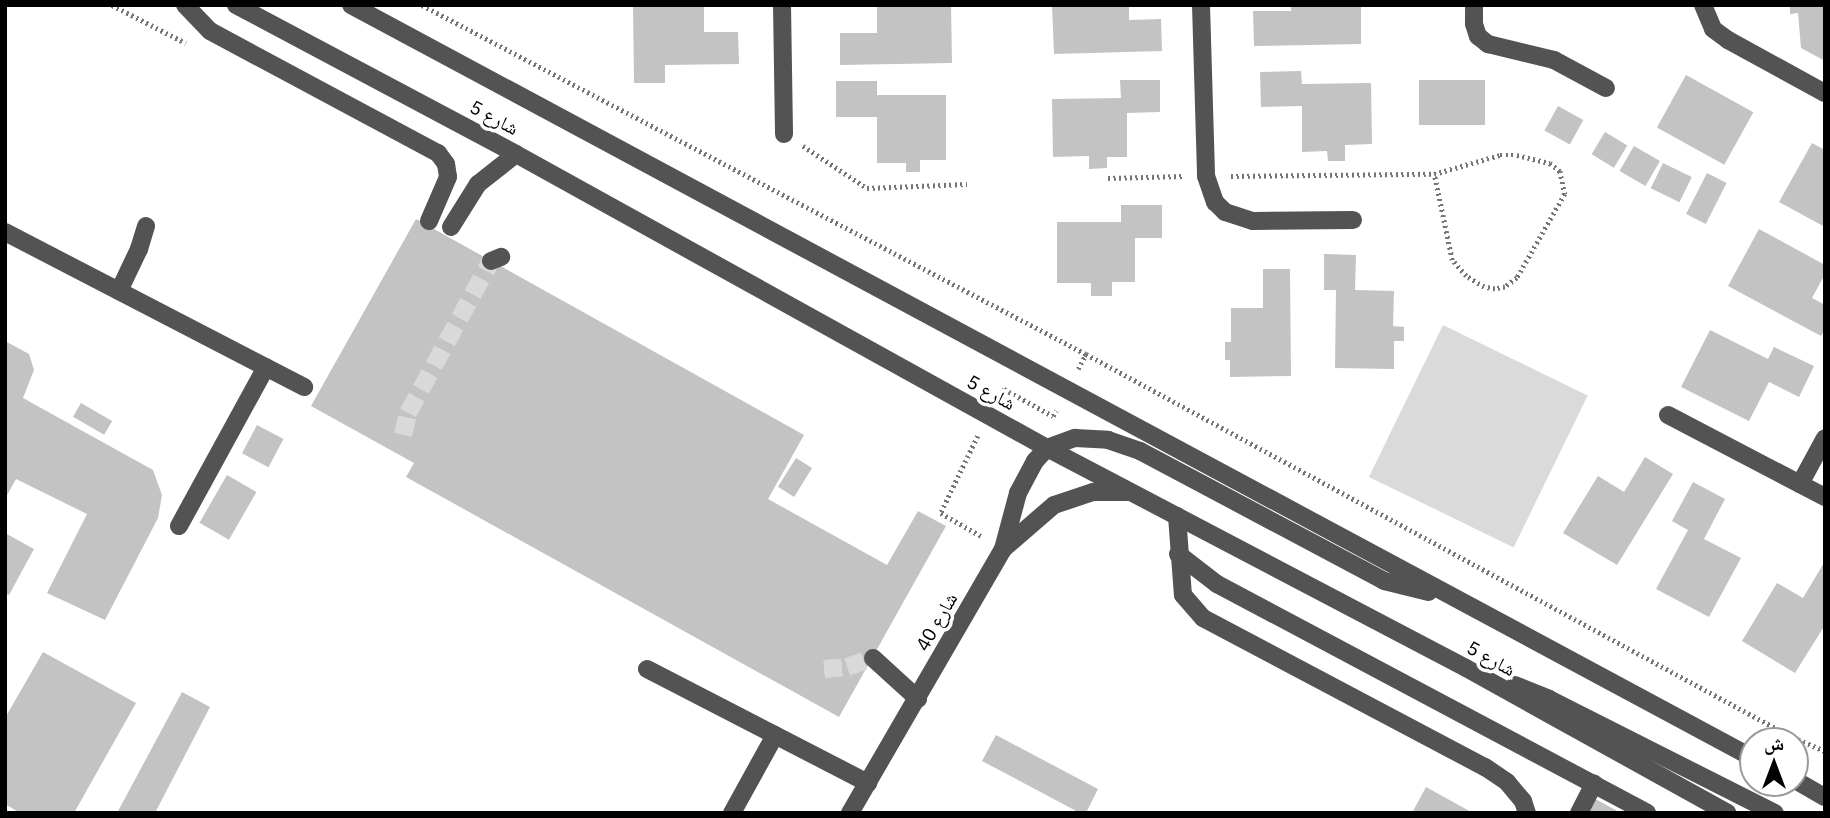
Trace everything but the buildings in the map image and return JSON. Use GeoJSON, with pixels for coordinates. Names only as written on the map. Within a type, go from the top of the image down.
{"type":"FeatureCollection","features":[{"type":"Feature","properties":{"kind":"street"},"geometry":{"type":"LineString","coordinates":[[186,5],[210,31],[439,153],[446,164],[448,177],[429,221]]}},
{"type":"Feature","properties":{"kind":"street","name":"شارع 5"},"geometry":{"type":"LineString","coordinates":[[236,5],[516,154],[1047,448],[1466,668],[1728,813]]}},
{"type":"Feature","properties":{"kind":"street","name":"شارع 5"},"geometry":{"type":"LineString","coordinates":[[351,5],[1739,751]]}},
{"type":"Feature","properties":{"kind":"street"},"geometry":{"type":"LineString","coordinates":[[782,5],[784,134]]}},
{"type":"Feature","properties":{"kind":"street"},"geometry":{"type":"LineString","coordinates":[[1200,5],[1206,176],[1215,202],[1225,212],[1238,218],[1353,220]]}},
{"type":"Feature","properties":{"kind":"street"},"geometry":{"type":"LineString","coordinates":[[1474,5],[1474,24],[1478,36],[1488,44],[1553,60],[1606,88]]}},
{"type":"Feature","properties":{"kind":"street"},"geometry":{"type":"LineString","coordinates":[[1703,5],[1713,29],[1728,40],[1825,93]]}},
{"type":"Feature","properties":{"kind":"street"},"geometry":{"type":"LineString","coordinates":[[451,227],[478,184],[516,154]]}},
{"type":"Feature","properties":{"kind":"street"},"geometry":{"type":"LineString","coordinates":[[119,291],[139,249],[146,226]]}},
{"type":"Feature","properties":{"kind":"street"},"geometry":{"type":"LineString","coordinates":[[5,232],[304,387]]}},
{"type":"Feature","properties":{"kind":"street"},"geometry":{"type":"LineString","coordinates":[[179,526],[266,367]]}},
{"type":"Feature","properties":{"kind":"street"},"geometry":{"type":"LineString","coordinates":[[1668,415],[1825,497]]}},
{"type":"Feature","properties":{"kind":"street"},"geometry":{"type":"LineString","coordinates":[[1047,448],[1075,438],[1108,440],[1140,451],[1384,581],[1413,590],[1443,593]]}},
{"type":"Feature","properties":{"kind":"street"},"geometry":{"type":"LineString","coordinates":[[1800,484],[1825,438]]}},
{"type":"Feature","properties":{"kind":"street","name":"شارع 40"},"geometry":{"type":"LineString","coordinates":[[850,813],[1003,549],[1018,493],[1035,461],[1047,448]]}},
{"type":"Feature","properties":{"kind":"street"},"geometry":{"type":"LineString","coordinates":[[1003,549],[1054,505],[1093,492],[1134,492]]}},
{"type":"Feature","properties":{"kind":"street"},"geometry":{"type":"LineString","coordinates":[[1177,516],[1183,595],[1203,618],[1485,767],[1507,782],[1523,802],[1527,813]]}},
{"type":"Feature","properties":{"kind":"street"},"geometry":{"type":"LineString","coordinates":[[1178,554],[1217,584],[1647,813]]}},
{"type":"Feature","properties":{"kind":"street"},"geometry":{"type":"LineString","coordinates":[[873,658],[918,699]]}},
{"type":"Feature","properties":{"kind":"street"},"geometry":{"type":"LineString","coordinates":[[1466,668],[1549,699],[1775,813]]}},
{"type":"Feature","properties":{"kind":"street"},"geometry":{"type":"LineString","coordinates":[[647,669],[868,783]]}},
{"type":"Feature","properties":{"kind":"street"},"geometry":{"type":"LineString","coordinates":[[732,813],[775,735]]}},
{"type":"Feature","properties":{"kind":"street"},"geometry":{"type":"LineString","coordinates":[[1578,813],[1594,784]]}},
{"type":"Feature","properties":{"kind":"street"},"geometry":{"type":"LineString","coordinates":[[1809,788],[1825,797]]}},
{"type":"Feature","properties":{"kind":"path"},"geometry":{"type":"LineString","coordinates":[[422,5],[1086,354],[1776,728],[1825,751]]}},
{"type":"Feature","properties":{"kind":"path"},"geometry":{"type":"LineString","coordinates":[[784,134],[867,188],[967,184]]}},
{"type":"Feature","properties":{"kind":"path"},"geometry":{"type":"LineString","coordinates":[[1108,178],[1433,174],[1475,161],[1508,155],[1550,163],[1560,171],[1566,194],[1517,278],[1505,287],[1484,287],[1458,269],[1448,250],[1433,174]]}},
{"type":"Feature","properties":{"kind":"shaded area"},"geometry":{"type":"Polygon","coordinates":[[[1443,325],[1588,396],[1514,547],[1369,477],[1443,325]]]}},
{"type":"Feature","properties":{"kind":"tunnel"},"geometry":{"type":"LineString","coordinates":[[403,435],[408,413],[491,261]]}},
{"type":"Feature","properties":{"kind":"tunnel"},"geometry":{"type":"LineString","coordinates":[[824,669],[847,667],[873,658]]}}]}
